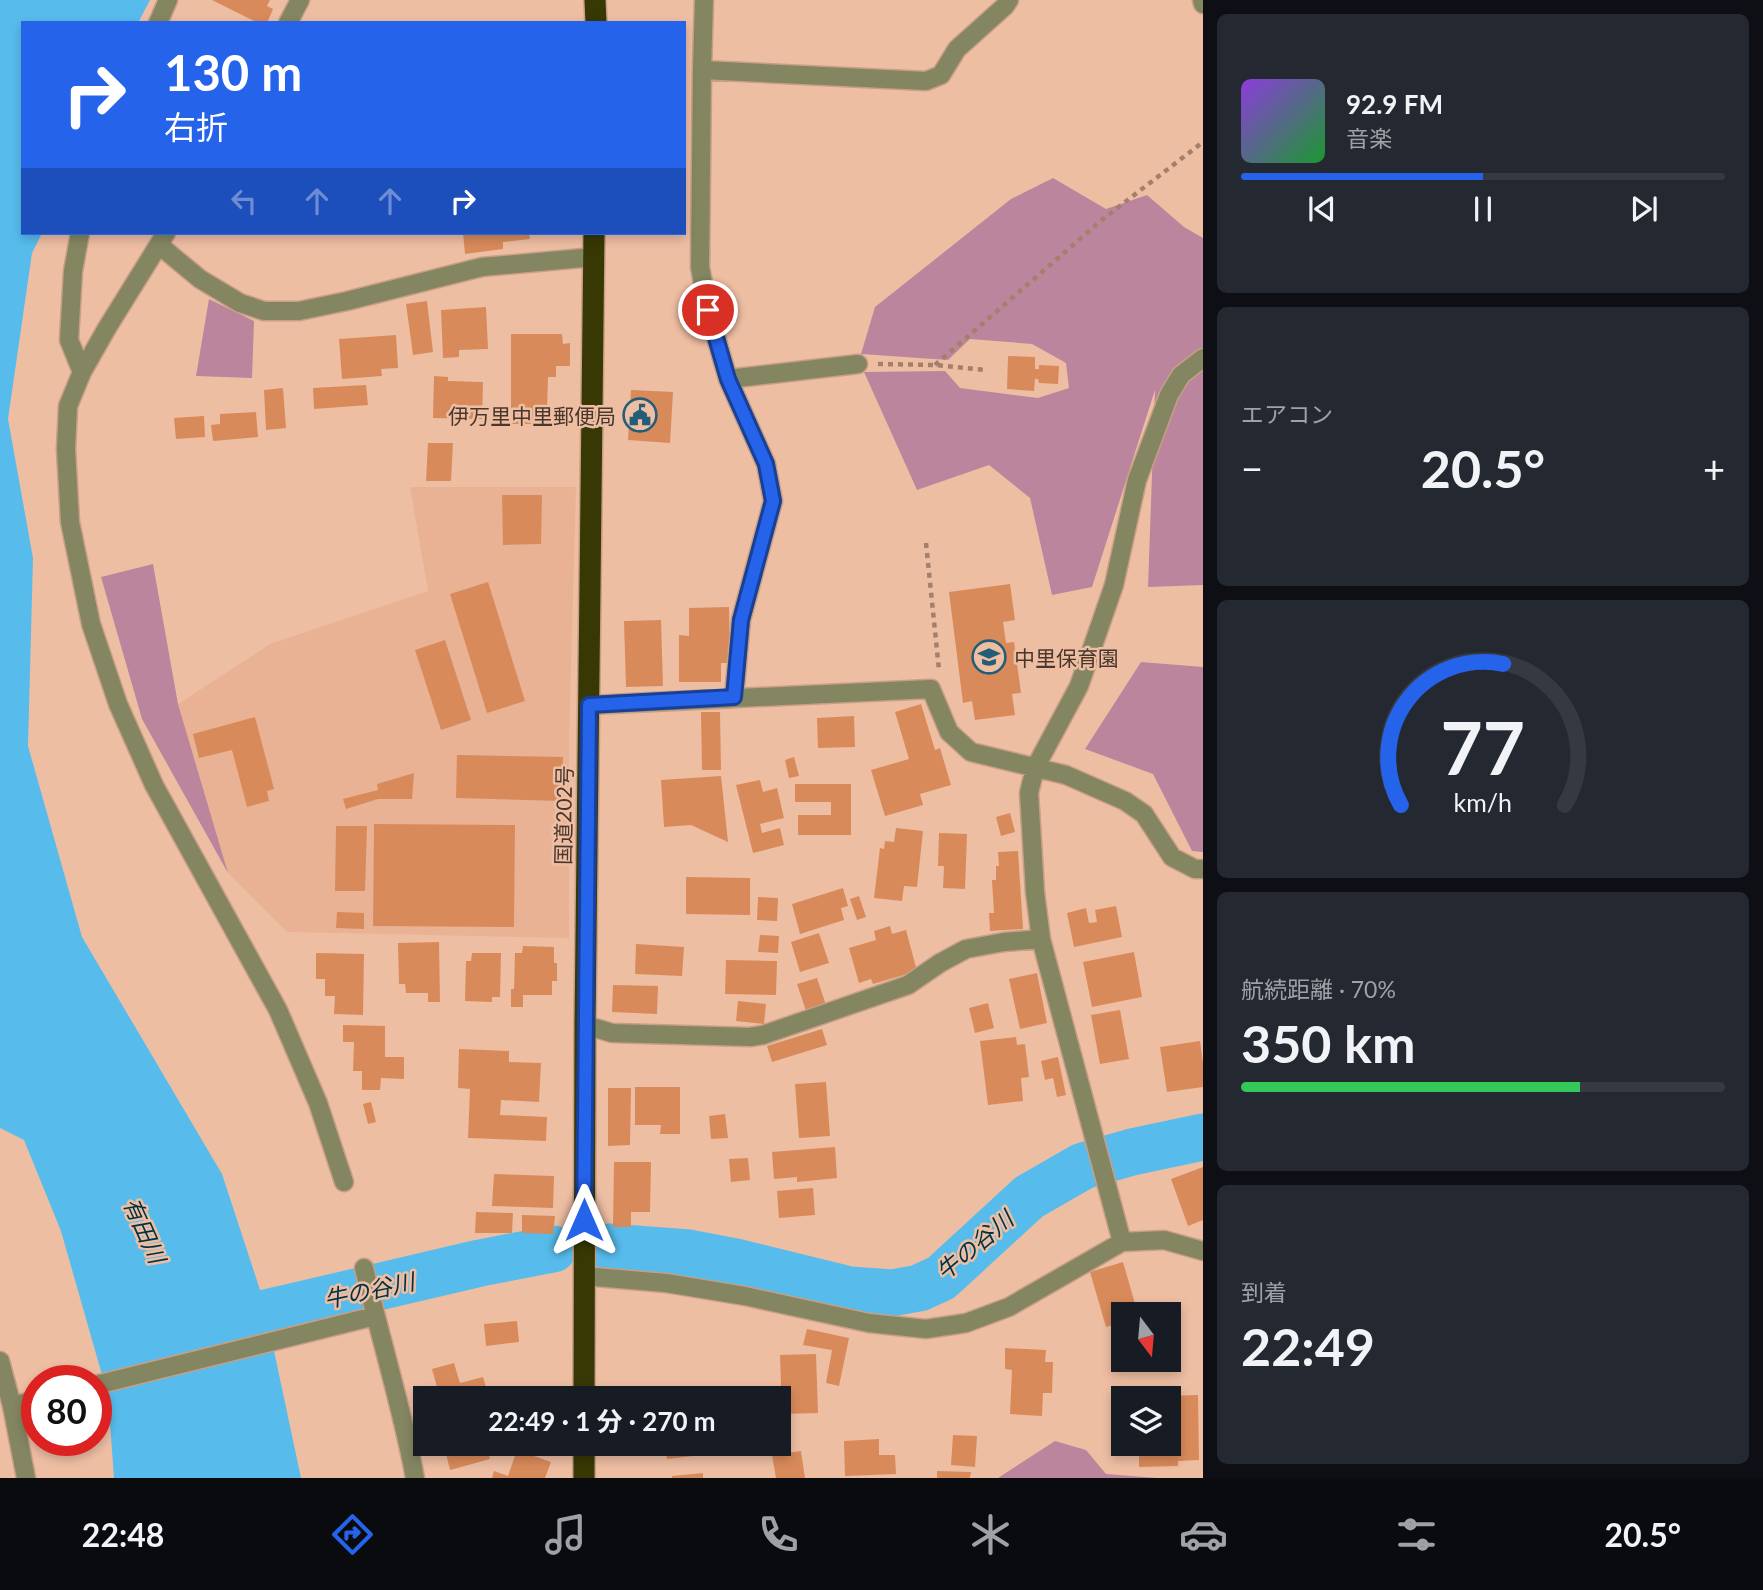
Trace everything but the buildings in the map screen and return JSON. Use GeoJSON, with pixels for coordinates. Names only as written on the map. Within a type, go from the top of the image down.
{"type":"FeatureCollection","features":[{"type":"Feature","properties":{"kind":"highway"},"geometry":{"type":"LineString","coordinates":[[595,0],[596,21]]}},
{"type":"Feature","properties":{"kind":"highway","name":"国道202号"},"geometry":{"type":"LineString","coordinates":[[584,1386],[585,1025],[594,235]]}},
{"type":"Feature","properties":{"kind":"highway"},"geometry":{"type":"LineString","coordinates":[[584,1456],[584,1478]]}},
{"type":"Feature","properties":{"kind":"street"},"geometry":{"type":"LineString","coordinates":[[159,21],[168,0]]}},
{"type":"Feature","properties":{"kind":"street"},"geometry":{"type":"LineString","coordinates":[[289,21],[300,0]]}},
{"type":"Feature","properties":{"kind":"street"},"geometry":{"type":"LineString","coordinates":[[704,0],[700,267],[708,310],[728,379],[766,464],[773,501],[741,620],[734,697]]}},
{"type":"Feature","properties":{"kind":"street"},"geometry":{"type":"LineString","coordinates":[[702,70],[926,81],[941,75],[957,49],[1009,0]]}},
{"type":"Feature","properties":{"kind":"street"},"geometry":{"type":"LineString","coordinates":[[80,235],[73,271],[69,340],[82,372]]}},
{"type":"Feature","properties":{"kind":"street"},"geometry":{"type":"LineString","coordinates":[[344,1182],[318,1103],[278,1010],[154,785],[118,704],[91,624],[70,522],[66,449],[68,405],[82,372],[162,239],[200,279],[240,303],[264,311],[299,310],[347,301],[482,267],[594,257]]}},
{"type":"Feature","properties":{"kind":"street"},"geometry":{"type":"LineString","coordinates":[[1122,1242],[1041,939],[1028,793],[1035,768],[1079,686],[1114,585],[1137,480],[1169,395],[1181,375],[1203,358]]}},
{"type":"Feature","properties":{"kind":"street"},"geometry":{"type":"LineString","coordinates":[[728,379],[858,363]]}},
{"type":"Feature","properties":{"kind":"street"},"geometry":{"type":"LineString","coordinates":[[589,705],[931,689],[949,732],[971,752],[1066,775],[1125,801],[1144,814],[1172,857],[1195,869],[1203,869]]}},
{"type":"Feature","properties":{"kind":"street"},"geometry":{"type":"LineString","coordinates":[[585,1025],[612,1033],[750,1037],[763,1035],[908,985],[966,949],[1041,939]]}},
{"type":"Feature","properties":{"kind":"street"},"geometry":{"type":"LineString","coordinates":[[584,1276],[666,1283],[746,1296],[869,1322],[926,1329],[966,1323],[1009,1307],[1122,1242],[1164,1240],[1203,1251]]}},
{"type":"Feature","properties":{"kind":"street"},"geometry":{"type":"LineString","coordinates":[[364,1268],[406,1430],[415,1478]]}},
{"type":"Feature","properties":{"kind":"street"},"geometry":{"type":"LineString","coordinates":[[112,1381],[375,1316]]}},
{"type":"Feature","properties":{"kind":"street"},"geometry":{"type":"LineString","coordinates":[[0,1361],[26,1478]]}},
{"type":"Feature","properties":{"kind":"street"},"geometry":{"type":"LineString","coordinates":[[12,1406],[21,1404]]}},
{"type":"Feature","properties":{"kind":"path"},"geometry":{"type":"LineString","coordinates":[[935,365],[1103,219],[1203,142]]}},
{"type":"Feature","properties":{"kind":"path"},"geometry":{"type":"LineString","coordinates":[[858,363],[935,365],[985,370]]}},
{"type":"Feature","properties":{"kind":"path"},"geometry":{"type":"LineString","coordinates":[[926,543],[940,678],[931,689]]}},
{"type":"Feature","properties":{"kind":"shaded area"},"geometry":{"type":"Polygon","coordinates":[[[1053,178],[1106,209],[1147,195],[1184,227],[1203,238],[1203,585],[1148,587],[1155,390],[1092,587],[1052,595],[1030,498],[989,465],[917,490],[864,372],[945,371],[960,388],[1038,398],[1069,388],[1066,363],[1032,344],[970,339],[948,360],[861,354],[875,307],[1011,199],[1053,178]]]}},
{"type":"Feature","properties":{"kind":"shaded area"},"geometry":{"type":"Polygon","coordinates":[[[209,299],[254,321],[252,378],[196,376],[209,299]]]}},
{"type":"Feature","properties":{"kind":"shaded area"},"geometry":{"type":"Polygon","coordinates":[[[410,487],[576,487],[569,740],[569,938],[287,932],[228,873],[178,704],[270,644],[428,591],[410,487]]]}},
{"type":"Feature","properties":{"kind":"shaded area"},"geometry":{"type":"Polygon","coordinates":[[[153,564],[178,704],[228,873],[142,719],[101,577],[153,564]]]}},
{"type":"Feature","properties":{"kind":"shaded area"},"geometry":{"type":"Polygon","coordinates":[[[1141,662],[1203,667],[1203,852],[1192,851],[1153,774],[1085,749],[1141,662]]]}},
{"type":"Feature","properties":{"kind":"shaded area"},"geometry":{"type":"Polygon","coordinates":[[[1055,1441],[1086,1450],[1106,1474],[1157,1478],[998,1478],[1055,1441]]]}},
{"type":"Feature","properties":{"kind":"water","name":"有田川"},"geometry":{"type":"Polygon","coordinates":[[[0,0],[150,0],[139,21],[21,21],[21,235],[41,235],[32,253],[8,419],[33,558],[28,746],[82,937],[222,1174],[263,1299],[301,1478],[114,1478],[112,1365],[99,1365],[61,1231],[24,1140],[0,1128],[0,0]]]}},
{"type":"Feature","properties":{"kind":"waterway","name":"牛の谷川"},"geometry":{"type":"LineString","coordinates":[[609,1247],[689,1253],[850,1290],[892,1293],[919,1288],[941,1278],[1029,1197],[1083,1166],[1203,1137]]}},
{"type":"Feature","properties":{"kind":"waterway","name":"牛の谷川"},"geometry":{"type":"LineString","coordinates":[[208,1337],[262,1314],[480,1263],[553,1249]]}},
{"type":"Feature","properties":{"kind":"place","name":"伊万里中里郵便局"},"geometry":{"type":"Point","coordinates":[640,415]}},
{"type":"Feature","properties":{"kind":"place","name":"中里保育園"},"geometry":{"type":"Point","coordinates":[989,657]}},
{"type":"Feature","properties":{"kind":"route"},"geometry":{"type":"LineString","coordinates":[[584,1220],[589,705],[734,697],[741,620],[773,501],[766,464],[728,379],[708,310]]}}]}
